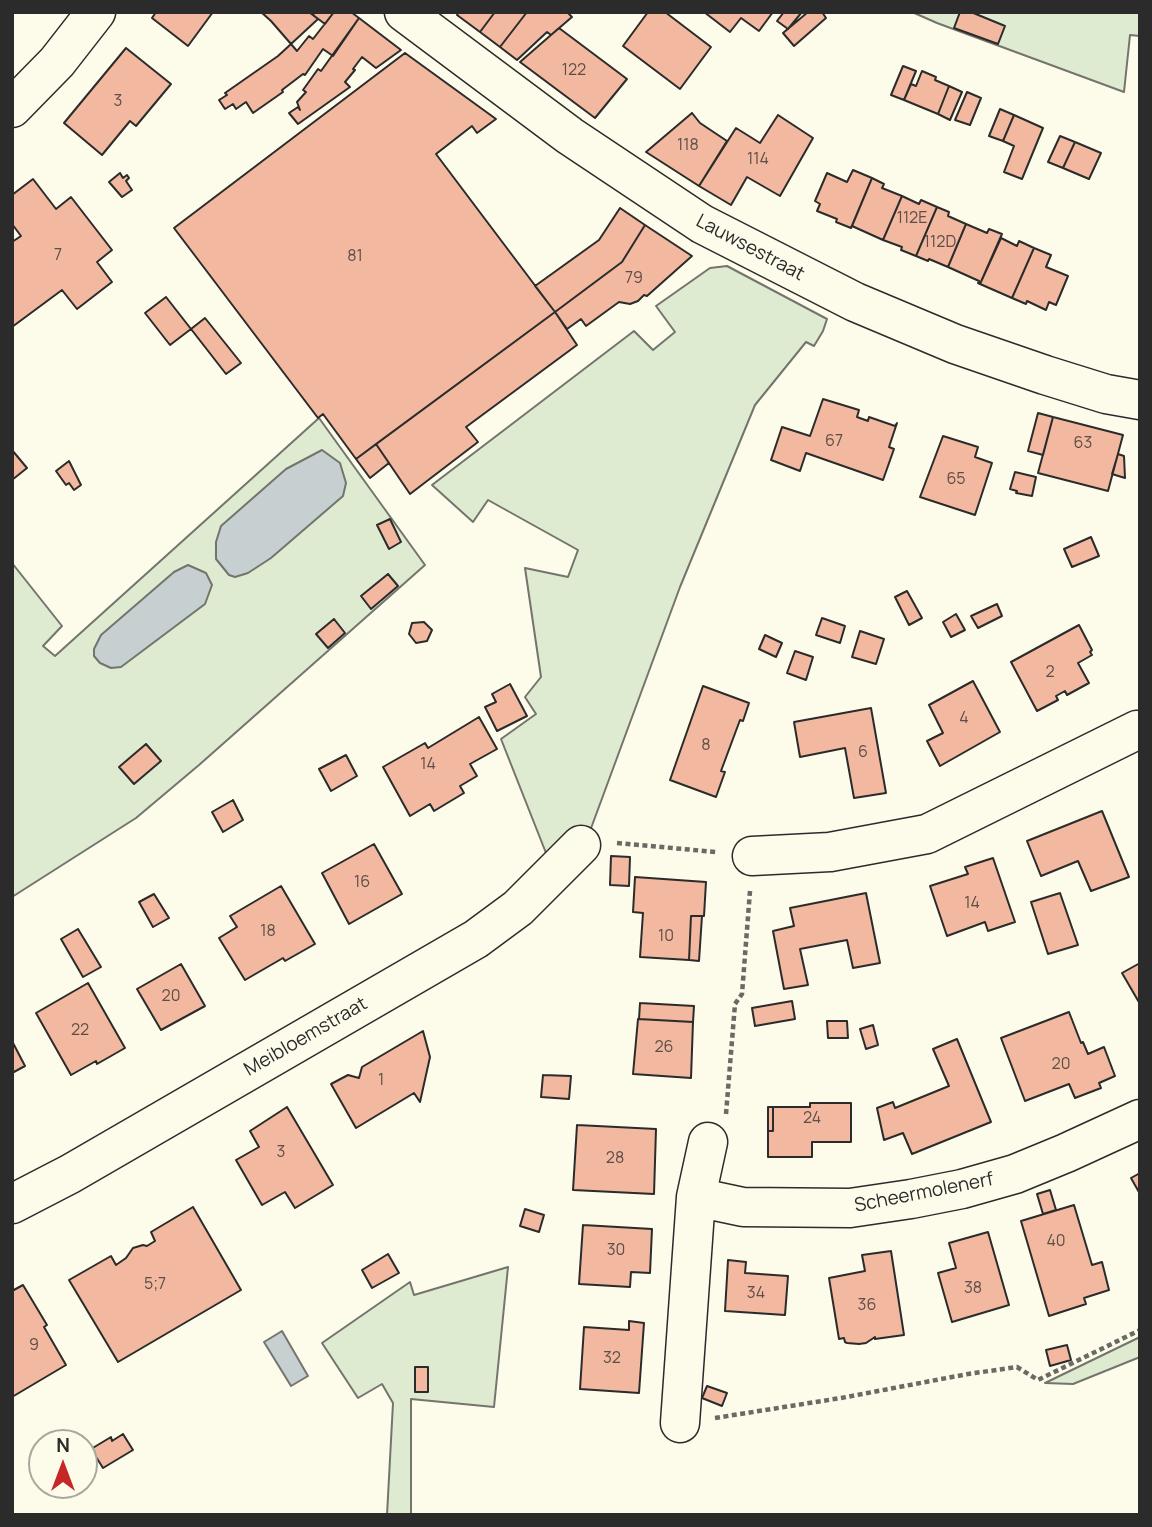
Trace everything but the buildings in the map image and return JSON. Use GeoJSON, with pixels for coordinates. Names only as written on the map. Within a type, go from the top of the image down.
{"type":"FeatureCollection","features":[{"type":"Feature","properties":{"kind":"street"},"geometry":{"type":"LineString","coordinates":[[12,108],[57,62],[96,12]]}},
{"type":"Feature","properties":{"kind":"street","name":"Lauwsestraat"},"geometry":{"type":"LineString","coordinates":[[404,12],[570,136],[702,224],[855,302],[956,344],[1106,394],[1140,400]]}},
{"type":"Feature","properties":{"kind":"street"},"geometry":{"type":"LineString","coordinates":[[752,856],[830,852],[927,834],[1139,724]]}},
{"type":"Feature","properties":{"kind":"street","name":"Meibloemstraat"},"geometry":{"type":"LineString","coordinates":[[12,1204],[70,1174],[476,939],[518,908],[581,845]]}},
{"type":"Feature","properties":{"kind":"street","name":"Scheermolenerf"},"geometry":{"type":"LineString","coordinates":[[696,1197],[743,1207],[836,1208],[911,1199],[1015,1174],[1140,1119]]}},
{"type":"Feature","properties":{"kind":"street"},"geometry":{"type":"LineString","coordinates":[[680,1423],[696,1197],[708,1142]]}},
{"type":"Feature","properties":{"kind":"path"},"geometry":{"type":"LineString","coordinates":[[581,845],[599,842],[752,856],[742,994],[734,1004],[726,1114],[708,1142]]}},
{"type":"Feature","properties":{"kind":"path"},"geometry":{"type":"LineString","coordinates":[[680,1423],[1017,1367],[1038,1380],[1140,1330]]}},
{"type":"Feature","properties":{"kind":"green space"},"geometry":{"type":"Polygon","coordinates":[[[912,12],[1140,12],[1140,36],[1130,35],[1124,92],[912,12]]]}},
{"type":"Feature","properties":{"kind":"green space"},"geometry":{"type":"Polygon","coordinates":[[[727,266],[827,319],[814,346],[806,342],[755,405],[680,587],[590,831],[546,853],[501,739],[536,714],[525,697],[541,677],[525,568],[568,577],[578,550],[488,500],[473,522],[432,485],[634,331],[653,350],[675,332],[656,306],[710,268],[727,266]]]}},
{"type":"Feature","properties":{"kind":"green space"},"geometry":{"type":"Polygon","coordinates":[[[319,418],[425,565],[136,818],[12,897],[12,563],[62,626],[43,646],[55,656],[319,418]]]}},
{"type":"Feature","properties":{"kind":"green space"},"geometry":{"type":"Polygon","coordinates":[[[508,1267],[494,1407],[411,1399],[411,1515],[387,1515],[393,1403],[382,1384],[358,1398],[322,1343],[410,1282],[414,1295],[508,1267]]]}},
{"type":"Feature","properties":{"kind":"green space"},"geometry":{"type":"Polygon","coordinates":[[[1140,1337],[1140,1357],[1073,1384],[1045,1383],[1140,1337]]]}},
{"type":"Feature","properties":{"kind":"shaded area"},"geometry":{"type":"Polygon","coordinates":[[[322,450],[340,463],[346,483],[343,496],[271,558],[248,573],[235,577],[229,575],[216,559],[216,542],[221,526],[286,469],[322,450]]]}},
{"type":"Feature","properties":{"kind":"shaded area"},"geometry":{"type":"Polygon","coordinates":[[[188,565],[206,573],[212,585],[205,604],[121,667],[111,668],[100,663],[94,656],[94,649],[101,635],[174,572],[188,565]]]}},
{"type":"Feature","properties":{"kind":"shaded area"},"geometry":{"type":"Polygon","coordinates":[[[282,1331],[308,1376],[291,1386],[264,1342],[282,1331]]]}}]}
